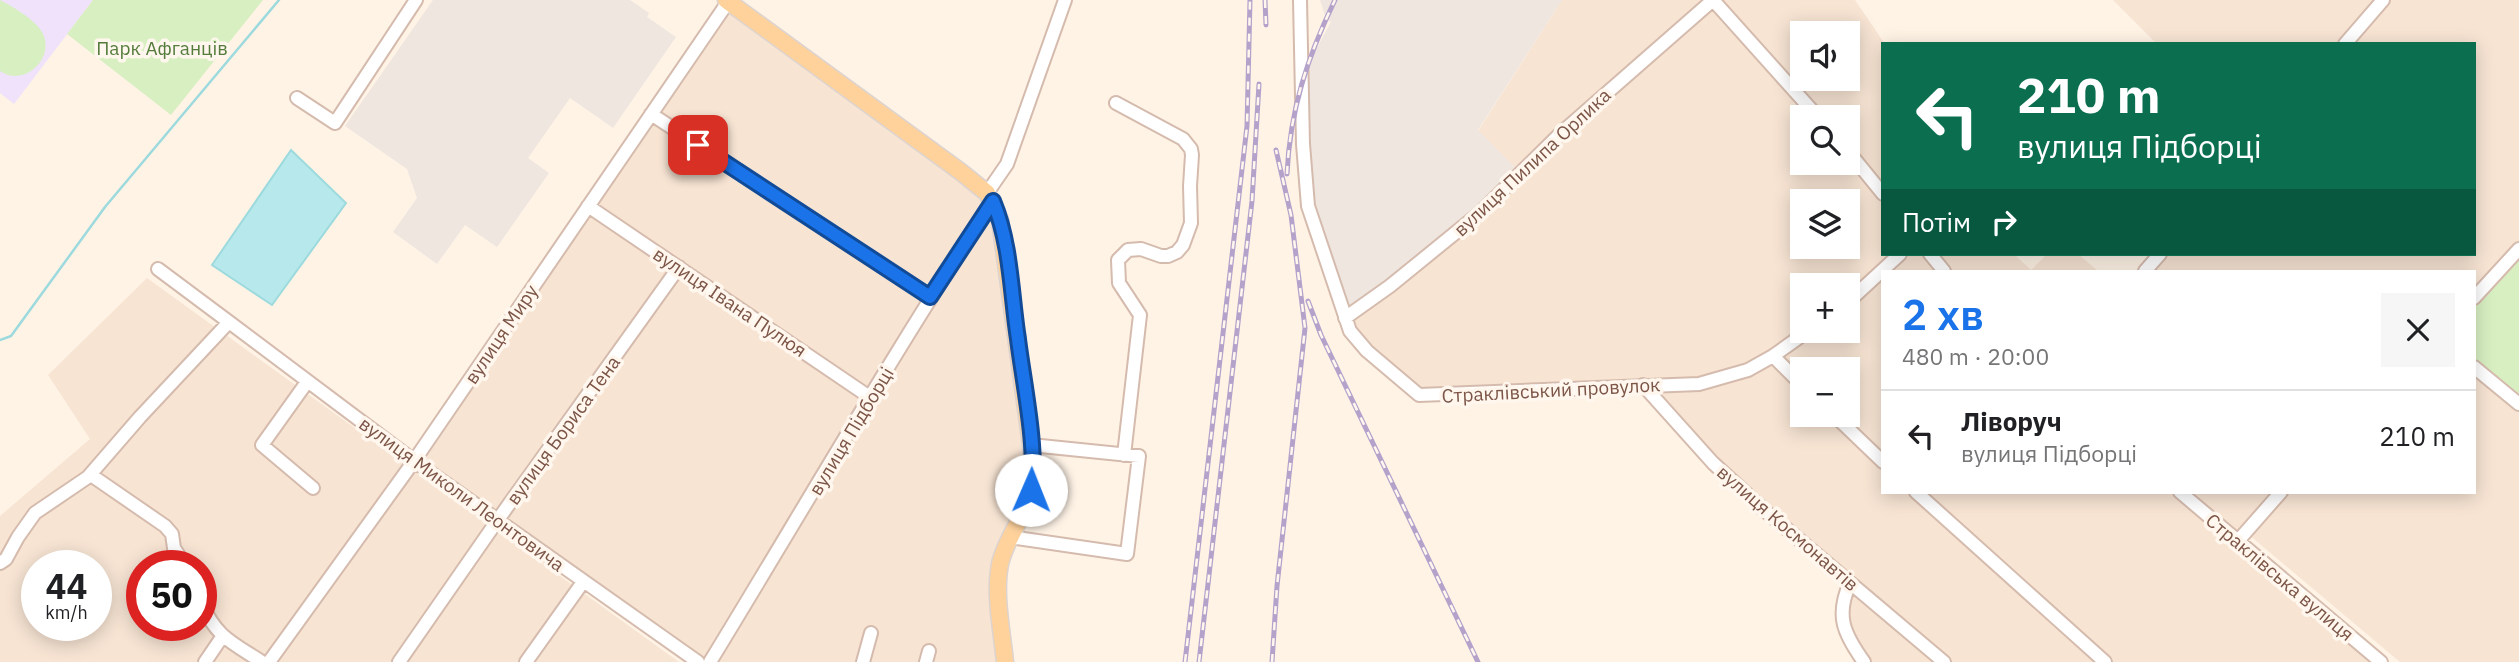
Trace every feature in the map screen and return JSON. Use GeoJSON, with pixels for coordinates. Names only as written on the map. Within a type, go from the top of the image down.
{"type":"FeatureCollection","features":[{"type":"Feature","properties":{"kind":"main road"},"geometry":{"type":"LineString","coordinates":[[727,1],[990,197],[1004,243],[1031,445],[1031,490],[1010,537],[999,571],[1005,662]]}},
{"type":"Feature","properties":{"kind":"street"},"geometry":{"type":"LineString","coordinates":[[298,97],[335,123],[416,0]]}},
{"type":"Feature","properties":{"kind":"street","name":"вулиця Підборці"},"geometry":{"type":"LineString","coordinates":[[710,662],[990,197],[1007,164],[1065,0]]}},
{"type":"Feature","properties":{"kind":"street","name":"Страклівський провулок"},"geometry":{"type":"LineString","coordinates":[[1300,0],[1303,144],[1308,206],[1350,331],[1367,351],[1419,396],[1699,384],[1748,370],[1791,343]]}},
{"type":"Feature","properties":{"kind":"street"},"geometry":{"type":"LineString","coordinates":[[1713,0],[1807,105]]}},
{"type":"Feature","properties":{"kind":"street","name":"вулиця Пилипа Орлика"},"geometry":{"type":"LineString","coordinates":[[1345,317],[1390,286],[1481,212],[1560,134],[1713,0]]}},
{"type":"Feature","properties":{"kind":"street"},"geometry":{"type":"LineString","coordinates":[[2347,42],[2384,0]]}},
{"type":"Feature","properties":{"kind":"street","name":"вулиця Миру"},"geometry":{"type":"LineString","coordinates":[[269,662],[414,461],[727,1]]}},
{"type":"Feature","properties":{"kind":"street"},"geometry":{"type":"LineString","coordinates":[[1115,103],[1183,139],[1192,155],[1189,186],[1191,223],[1183,245],[1168,256],[1141,249],[1128,250],[1118,260],[1119,283],[1140,315],[1124,455]]}},
{"type":"Feature","properties":{"kind":"street"},"geometry":{"type":"LineString","coordinates":[[651,114],[930,297]]}},
{"type":"Feature","properties":{"kind":"street"},"geometry":{"type":"LineString","coordinates":[[1860,166],[1881,192]]}},
{"type":"Feature","properties":{"kind":"street","name":"вулиця Івана Пулюя"},"geometry":{"type":"LineString","coordinates":[[588,206],[871,398]]}},
{"type":"Feature","properties":{"kind":"street"},"geometry":{"type":"LineString","coordinates":[[2476,296],[2519,248]]}},
{"type":"Feature","properties":{"kind":"street"},"geometry":{"type":"LineString","coordinates":[[1883,270],[1898,256]]}},
{"type":"Feature","properties":{"kind":"street"},"geometry":{"type":"LineString","coordinates":[[1932,256],[1943,270]]}},
{"type":"Feature","properties":{"kind":"street"},"geometry":{"type":"LineString","coordinates":[[2146,270],[2158,256]]}},
{"type":"Feature","properties":{"kind":"street","name":"вулиця Бориса Тена"},"geometry":{"type":"LineString","coordinates":[[399,662],[497,520],[679,267]]}},
{"type":"Feature","properties":{"kind":"street","name":"вулиця Миколи Леонтовича"},"geometry":{"type":"LineString","coordinates":[[158,269],[414,461],[698,662]]}},
{"type":"Feature","properties":{"kind":"street"},"geometry":{"type":"LineString","coordinates":[[1860,291],[1881,272]]}},
{"type":"Feature","properties":{"kind":"street"},"geometry":{"type":"LineString","coordinates":[[0,563],[6,559],[35,513],[91,475],[140,417],[229,322]]}},
{"type":"Feature","properties":{"kind":"street"},"geometry":{"type":"LineString","coordinates":[[1773,356],[1790,373]]}},
{"type":"Feature","properties":{"kind":"street"},"geometry":{"type":"LineString","coordinates":[[2476,369],[2519,404]]}},
{"type":"Feature","properties":{"kind":"street"},"geometry":{"type":"LineString","coordinates":[[307,382],[262,445],[313,488]]}},
{"type":"Feature","properties":{"kind":"street","name":"вулиця Космонавтів"},"geometry":{"type":"LineString","coordinates":[[1643,385],[1713,463],[1944,662]]}},
{"type":"Feature","properties":{"kind":"street"},"geometry":{"type":"LineString","coordinates":[[1847,427],[1881,459]]}},
{"type":"Feature","properties":{"kind":"street"},"geometry":{"type":"LineString","coordinates":[[1010,537],[1128,554],[1139,456],[1031,445]]}},
{"type":"Feature","properties":{"kind":"street"},"geometry":{"type":"LineString","coordinates":[[91,475],[164,526],[172,534],[175,550]]}},
{"type":"Feature","properties":{"kind":"street"},"geometry":{"type":"LineString","coordinates":[[1918,494],[2105,662]]}},
{"type":"Feature","properties":{"kind":"street","name":"Страклівська вулиця"},"geometry":{"type":"LineString","coordinates":[[2182,494],[2381,662]]}},
{"type":"Feature","properties":{"kind":"street"},"geometry":{"type":"LineString","coordinates":[[2237,542],[2279,494]]}},
{"type":"Feature","properties":{"kind":"street"},"geometry":{"type":"LineString","coordinates":[[526,662],[583,582]]}},
{"type":"Feature","properties":{"kind":"street"},"geometry":{"type":"LineString","coordinates":[[1850,583],[1842,603],[1844,627],[1850,642],[1864,662]]}},
{"type":"Feature","properties":{"kind":"street"},"geometry":{"type":"LineString","coordinates":[[205,662],[218,632],[262,662]]}},
{"type":"Feature","properties":{"kind":"street"},"geometry":{"type":"LineString","coordinates":[[863,662],[871,633]]}},
{"type":"Feature","properties":{"kind":"shaded area"},"geometry":{"type":"Polygon","coordinates":[[[0,0],[93,0],[14,104],[0,93],[0,0]]]}},
{"type":"Feature","properties":{"kind":"shaded area"},"geometry":{"type":"Polygon","coordinates":[[[433,0],[630,0],[649,13],[647,17],[676,37],[613,128],[570,98],[528,158],[549,173],[497,247],[465,225],[437,264],[393,232],[417,198],[407,169],[345,126],[433,0]]]}},
{"type":"Feature","properties":{"kind":"shaded area"},"geometry":{"type":"Polygon","coordinates":[[[1320,0],[1562,0],[1478,130],[1520,173],[1345,318],[1308,206],[1302,75],[1331,22],[1326,19],[1320,0]]]}},
{"type":"Feature","properties":{"kind":"shaded area"},"geometry":{"type":"Polygon","coordinates":[[[1562,0],[1855,0],[1884,42],[1881,42],[1881,256],[2016,256],[2031,270],[1881,270],[1881,494],[2279,494],[2238,541],[2381,662],[1864,662],[1844,627],[1850,582],[1764,510],[1643,385],[1419,395],[1367,351],[1345,318],[1520,173],[1478,131],[1562,0]]]}},
{"type":"Feature","properties":{"kind":"shaded area"},"geometry":{"type":"Polygon","coordinates":[[[2113,0],[2519,0],[2519,249],[2476,297],[2476,270],[2146,270],[2158,256],[2476,256],[2476,42],[2155,42],[2113,0]]]}},
{"type":"Feature","properties":{"kind":"shaded area"},"geometry":{"type":"Polygon","coordinates":[[[728,2],[993,201],[1033,468],[1003,553],[1005,662],[698,662],[414,461],[728,2]]]}},
{"type":"Feature","properties":{"kind":"shaded area"},"geometry":{"type":"Polygon","coordinates":[[[2045,256],[2080,256],[2097,270],[2031,270],[2045,256]]]}},
{"type":"Feature","properties":{"kind":"shaded area"},"geometry":{"type":"Polygon","coordinates":[[[147,278],[679,662],[0,662],[0,516],[90,439],[48,375],[147,278]]]}},
{"type":"Feature","properties":{"kind":"shaded area"},"geometry":{"type":"Polygon","coordinates":[[[2476,374],[2519,412],[2519,662],[2400,662],[2248,534],[2284,494],[2476,494],[2476,374]]]}},
{"type":"Feature","properties":{"kind":"green space"},"geometry":{"type":"Polygon","coordinates":[[[0,0],[32,21],[45,39],[43,58],[37,66],[20,76],[0,71],[0,0]]]}},
{"type":"Feature","properties":{"kind":"green space","name":"Парк Афганців"},"geometry":{"type":"Polygon","coordinates":[[[93,0],[263,0],[171,115],[67,34],[93,0]]]}},
{"type":"Feature","properties":{"kind":"green space"},"geometry":{"type":"Polygon","coordinates":[[[2519,257],[2519,399],[2476,360],[2476,306],[2519,257]]]}},
{"type":"Feature","properties":{"kind":"water"},"geometry":{"type":"Polygon","coordinates":[[[291,150],[346,203],[272,305],[212,265],[291,150]]]}},
{"type":"Feature","properties":{"kind":"waterway"},"geometry":{"type":"LineString","coordinates":[[0,340],[11,336],[105,207],[279,0]]}},
{"type":"Feature","properties":{"kind":"railway"},"geometry":{"type":"LineString","coordinates":[[1185,662],[1247,126],[1250,0]]}},
{"type":"Feature","properties":{"kind":"railway"},"geometry":{"type":"LineString","coordinates":[[1265,0],[1266,25]]}},
{"type":"Feature","properties":{"kind":"railway"},"geometry":{"type":"LineString","coordinates":[[1287,174],[1296,106],[1308,64],[1335,0]]}},
{"type":"Feature","properties":{"kind":"railway"},"geometry":{"type":"LineString","coordinates":[[1199,662],[1252,201],[1259,84]]}},
{"type":"Feature","properties":{"kind":"railway"},"geometry":{"type":"LineString","coordinates":[[1272,662],[1277,586],[1305,328],[1291,215],[1276,150]]}},
{"type":"Feature","properties":{"kind":"railway"},"geometry":{"type":"LineString","coordinates":[[1308,301],[1321,335],[1478,662]]}},
{"type":"Feature","properties":{"kind":"route"},"geometry":{"type":"LineString","coordinates":[[698,145],[930,297],[993,201],[1003,231],[1021,360],[1031,445],[1031,490]]}}]}
